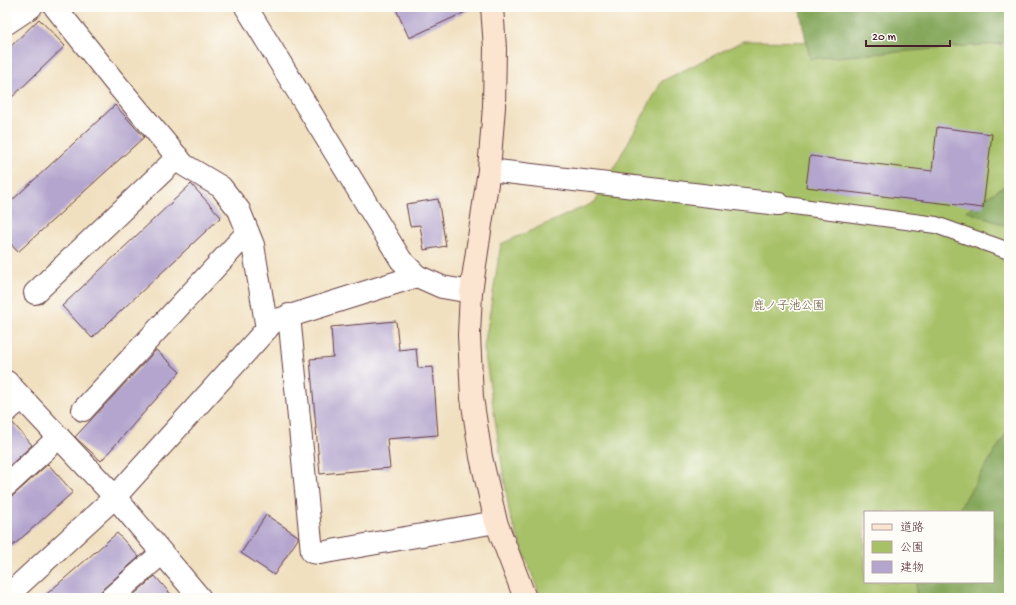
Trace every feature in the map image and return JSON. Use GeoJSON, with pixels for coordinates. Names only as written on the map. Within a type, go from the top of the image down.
{"type":"FeatureCollection","features":[{"type":"Feature","properties":{"kind":"street"},"geometry":{"type":"LineString","coordinates":[[7,23],[32,7]]}},
{"type":"Feature","properties":{"kind":"street"},"geometry":{"type":"LineString","coordinates":[[55,7],[184,165],[220,187],[239,210],[253,245],[267,329]]}},
{"type":"Feature","properties":{"kind":"street"},"geometry":{"type":"LineString","coordinates":[[246,7],[401,260],[417,276],[442,287],[471,292]]}},
{"type":"Feature","properties":{"kind":"street"},"geometry":{"type":"LineString","coordinates":[[492,7],[495,48],[494,107],[489,170],[471,292],[469,335],[472,398],[481,456],[496,522],[525,598]]}},
{"type":"Feature","properties":{"kind":"street"},"geometry":{"type":"LineString","coordinates":[[35,294],[178,157]]}},
{"type":"Feature","properties":{"kind":"street"},"geometry":{"type":"LineString","coordinates":[[489,170],[779,204]]}},
{"type":"Feature","properties":{"kind":"street"},"geometry":{"type":"LineString","coordinates":[[83,410],[248,232]]}},
{"type":"Feature","properties":{"kind":"street"},"geometry":{"type":"LineString","coordinates":[[7,596],[115,497],[274,321],[289,315],[417,276]]}},
{"type":"Feature","properties":{"kind":"street"},"geometry":{"type":"LineString","coordinates":[[289,315],[312,552],[320,553],[496,522]]}},
{"type":"Feature","properties":{"kind":"street"},"geometry":{"type":"LineString","coordinates":[[7,382],[14,404],[59,437],[115,497],[200,598]]}},
{"type":"Feature","properties":{"kind":"street"},"geometry":{"type":"LineString","coordinates":[[7,485],[59,437]]}},
{"type":"Feature","properties":{"kind":"street"},"geometry":{"type":"LineString","coordinates":[[111,598],[162,553]]}},
{"type":"Feature","properties":{"kind":"lane"},"geometry":{"type":"LineString","coordinates":[[779,204],[936,225],[1009,251]]}},
{"type":"Feature","properties":{"kind":"green space"},"geometry":{"type":"Polygon","coordinates":[[[799,7],[1009,7],[1009,43],[810,59],[799,7]]]}},
{"type":"Feature","properties":{"kind":"green space","name":"鹿ノ子池公園"},"geometry":{"type":"Polygon","coordinates":[[[743,41],[997,44],[1009,47],[1009,598],[541,598],[510,516],[484,348],[501,244],[595,202],[662,81],[743,41]]]}},
{"type":"Feature","properties":{"kind":"green space"},"geometry":{"type":"Polygon","coordinates":[[[1009,183],[1009,227],[966,211],[1009,183]]]}},
{"type":"Feature","properties":{"kind":"green space"},"geometry":{"type":"Polygon","coordinates":[[[1009,429],[1009,598],[916,598],[917,583],[994,583],[994,511],[958,511],[1009,429]]]}},
{"type":"Feature","properties":{"kind":"building"},"geometry":{"type":"Polygon","coordinates":[[[395,7],[476,7],[409,38],[395,7]]]}},
{"type":"Feature","properties":{"kind":"building"},"geometry":{"type":"Polygon","coordinates":[[[39,19],[65,46],[7,102],[7,50],[39,19]]]}},
{"type":"Feature","properties":{"kind":"building"},"geometry":{"type":"Polygon","coordinates":[[[115,105],[144,137],[18,252],[7,240],[7,205],[115,105]]]}},
{"type":"Feature","properties":{"kind":"building"},"geometry":{"type":"Polygon","coordinates":[[[937,127],[992,134],[983,208],[806,187],[810,156],[932,171],[937,127]]]}},
{"type":"Feature","properties":{"kind":"building"},"geometry":{"type":"Polygon","coordinates":[[[191,184],[221,217],[92,338],[62,306],[191,184]]]}},
{"type":"Feature","properties":{"kind":"building"},"geometry":{"type":"Polygon","coordinates":[[[438,199],[446,246],[424,250],[420,225],[410,226],[406,204],[438,199]]]}},
{"type":"Feature","properties":{"kind":"building"},"geometry":{"type":"Polygon","coordinates":[[[396,321],[399,350],[416,348],[418,368],[433,367],[438,435],[387,439],[390,468],[320,474],[310,359],[333,357],[331,327],[396,321]]]}},
{"type":"Feature","properties":{"kind":"building"},"geometry":{"type":"Polygon","coordinates":[[[156,350],[180,372],[101,461],[75,437],[156,350]]]}},
{"type":"Feature","properties":{"kind":"building"},"geometry":{"type":"Polygon","coordinates":[[[12,422],[32,445],[7,468],[7,423],[12,422]]]}},
{"type":"Feature","properties":{"kind":"building"},"geometry":{"type":"Polygon","coordinates":[[[48,464],[73,492],[7,551],[7,497],[15,494],[48,464]]]}},
{"type":"Feature","properties":{"kind":"building"},"geometry":{"type":"Polygon","coordinates":[[[266,515],[298,536],[298,539],[274,575],[241,553],[266,515]]]}},
{"type":"Feature","properties":{"kind":"building"},"geometry":{"type":"Polygon","coordinates":[[[117,533],[139,557],[103,589],[99,594],[99,598],[42,598],[117,533]]]}},
{"type":"Feature","properties":{"kind":"building"},"geometry":{"type":"Polygon","coordinates":[[[155,576],[174,598],[130,598],[155,576]]]}}]}
